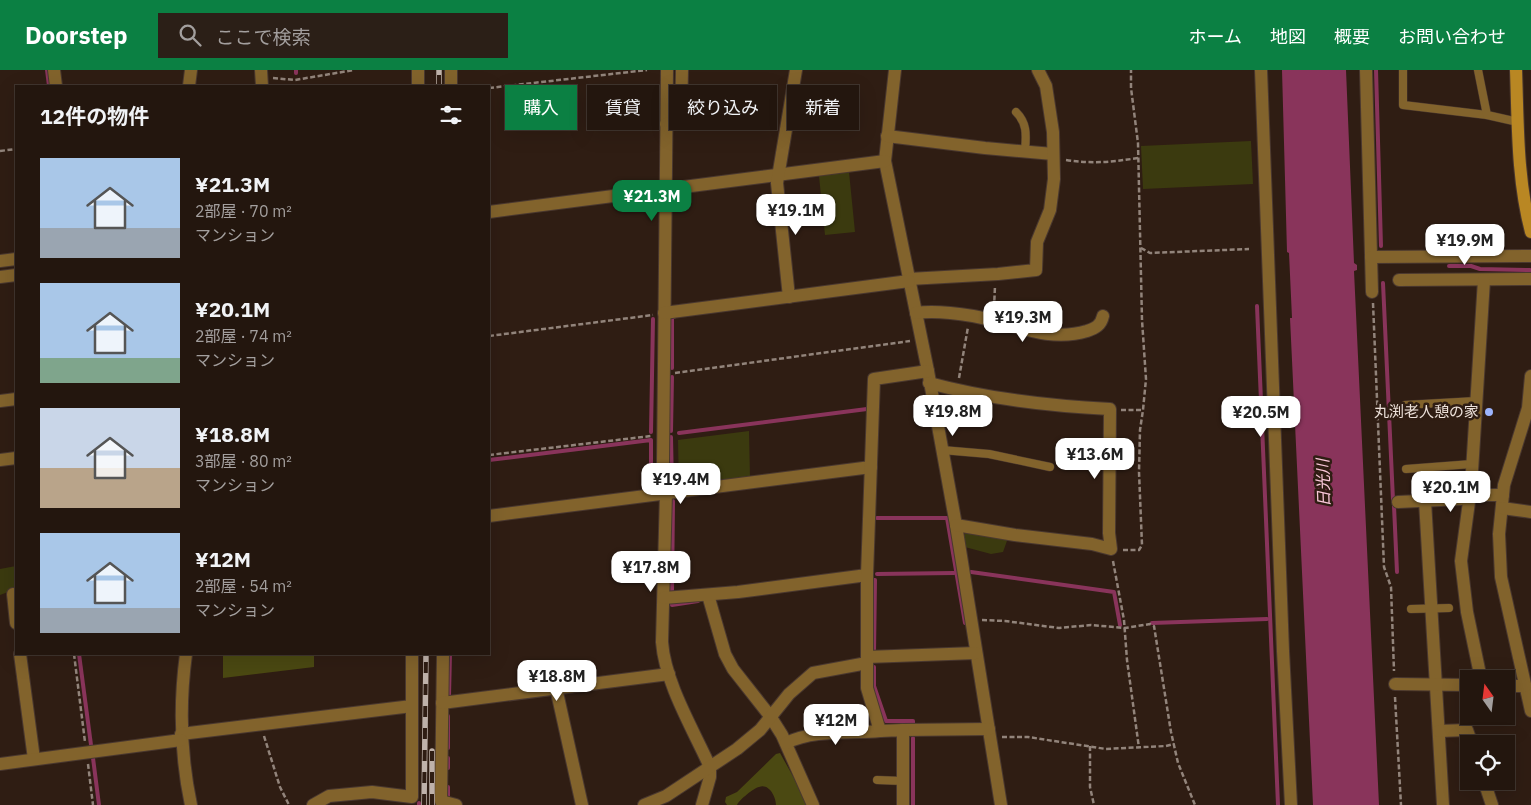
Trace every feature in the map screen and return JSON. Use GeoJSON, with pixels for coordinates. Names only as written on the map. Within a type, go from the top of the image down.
{"type":"FeatureCollection","features":[{"type":"Feature","properties":{"kind":"main road"},"geometry":{"type":"LineString","coordinates":[[1516,70],[1518,122],[1525,161],[1526,211],[1531,232]]}},
{"type":"Feature","properties":{"kind":"street"},"geometry":{"type":"LineString","coordinates":[[54,70],[56,85]]}},
{"type":"Feature","properties":{"kind":"street"},"geometry":{"type":"LineString","coordinates":[[189,85],[190,70]]}},
{"type":"Feature","properties":{"kind":"street"},"geometry":{"type":"LineString","coordinates":[[418,70],[418,85]]}},
{"type":"Feature","properties":{"kind":"street"},"geometry":{"type":"LineString","coordinates":[[451,70],[451,85]]}},
{"type":"Feature","properties":{"kind":"street"},"geometry":{"type":"LineString","coordinates":[[667,70],[663,434],[666,493],[662,642],[668,674],[710,767],[710,777],[702,805]]}},
{"type":"Feature","properties":{"kind":"street"},"geometry":{"type":"LineString","coordinates":[[666,124],[681,120],[682,70]]}},
{"type":"Feature","properties":{"kind":"street"},"geometry":{"type":"LineString","coordinates":[[789,297],[777,183],[796,70]]}},
{"type":"Feature","properties":{"kind":"street"},"geometry":{"type":"LineString","coordinates":[[895,70],[885,161],[916,312],[956,525],[1001,805]]}},
{"type":"Feature","properties":{"kind":"street"},"geometry":{"type":"LineString","coordinates":[[664,313],[909,280],[995,275],[1036,270],[1037,242],[1050,210],[1054,179],[1053,132],[1046,86],[1038,70]]}},
{"type":"Feature","properties":{"kind":"street"},"geometry":{"type":"LineString","coordinates":[[1261,70],[1283,651],[1291,805]]}},
{"type":"Feature","properties":{"kind":"street"},"geometry":{"type":"LineString","coordinates":[[1366,70],[1372,292]]}},
{"type":"Feature","properties":{"kind":"street"},"geometry":{"type":"LineString","coordinates":[[887,136],[1053,154]]}},
{"type":"Feature","properties":{"kind":"street"},"geometry":{"type":"LineString","coordinates":[[490,212],[885,161]]}},
{"type":"Feature","properties":{"kind":"street"},"geometry":{"type":"LineString","coordinates":[[1371,257],[1531,256]]}},
{"type":"Feature","properties":{"kind":"street"},"geometry":{"type":"LineString","coordinates":[[0,261],[15,259]]}},
{"type":"Feature","properties":{"kind":"street"},"geometry":{"type":"LineString","coordinates":[[0,278],[15,275]]}},
{"type":"Feature","properties":{"kind":"street"},"geometry":{"type":"LineString","coordinates":[[1399,280],[1531,279]]}},
{"type":"Feature","properties":{"kind":"street"},"geometry":{"type":"LineString","coordinates":[[1479,670],[1467,612],[1461,561],[1470,497],[1484,280]]}},
{"type":"Feature","properties":{"kind":"street"},"geometry":{"type":"LineString","coordinates":[[916,312],[928,311],[970,316],[1037,333],[1065,334],[1080,333],[1096,328],[1102,321],[1103,316]]}},
{"type":"Feature","properties":{"kind":"street"},"geometry":{"type":"LineString","coordinates":[[1531,376],[1528,408],[1504,484],[1499,534],[1501,577],[1531,711]]}},
{"type":"Feature","properties":{"kind":"street"},"geometry":{"type":"LineString","coordinates":[[880,731],[867,688],[867,574],[874,379],[928,377],[957,391],[1063,407],[1110,409],[1109,533],[1111,549],[1092,544],[1015,535],[956,525]]}},
{"type":"Feature","properties":{"kind":"street"},"geometry":{"type":"LineString","coordinates":[[0,401],[15,399]]}},
{"type":"Feature","properties":{"kind":"street"},"geometry":{"type":"LineString","coordinates":[[0,460],[15,458]]}},
{"type":"Feature","properties":{"kind":"street"},"geometry":{"type":"LineString","coordinates":[[490,516],[870,467]]}},
{"type":"Feature","properties":{"kind":"street"},"geometry":{"type":"LineString","coordinates":[[1398,502],[1426,501],[1476,495],[1503,495]]}},
{"type":"Feature","properties":{"kind":"street"},"geometry":{"type":"LineString","coordinates":[[1426,501],[1443,805]]}},
{"type":"Feature","properties":{"kind":"street"},"geometry":{"type":"LineString","coordinates":[[1502,508],[1531,512]]}},
{"type":"Feature","properties":{"kind":"street"},"geometry":{"type":"LineString","coordinates":[[664,598],[708,595],[867,574]]}},
{"type":"Feature","properties":{"kind":"street"},"geometry":{"type":"LineString","coordinates":[[10,595],[15,618]]}},
{"type":"Feature","properties":{"kind":"street"},"geometry":{"type":"LineString","coordinates":[[708,595],[725,654],[733,670],[770,716],[786,743],[813,805]]}},
{"type":"Feature","properties":{"kind":"street"},"geometry":{"type":"LineString","coordinates":[[644,805],[666,796],[737,749],[760,730],[789,694],[813,673],[867,660],[976,653]]}},
{"type":"Feature","properties":{"kind":"street"},"geometry":{"type":"LineString","coordinates":[[20,655],[34,759]]}},
{"type":"Feature","properties":{"kind":"street"},"geometry":{"type":"LineString","coordinates":[[186,655],[182,683],[181,737],[184,771],[191,805]]}},
{"type":"Feature","properties":{"kind":"street"},"geometry":{"type":"LineString","coordinates":[[314,805],[329,796],[372,792],[412,797],[412,655]]}},
{"type":"Feature","properties":{"kind":"street"},"geometry":{"type":"LineString","coordinates":[[443,655],[441,801],[456,805]]}},
{"type":"Feature","properties":{"kind":"street"},"geometry":{"type":"LineString","coordinates":[[442,703],[668,674]]}},
{"type":"Feature","properties":{"kind":"street"},"geometry":{"type":"LineString","coordinates":[[1395,684],[1460,685]]}},
{"type":"Feature","properties":{"kind":"street"},"geometry":{"type":"LineString","coordinates":[[1515,686],[1525,686]]}},
{"type":"Feature","properties":{"kind":"street"},"geometry":{"type":"LineString","coordinates":[[556,688],[582,805]]}},
{"type":"Feature","properties":{"kind":"street"},"geometry":{"type":"LineString","coordinates":[[0,764],[260,724],[412,706]]}},
{"type":"Feature","properties":{"kind":"street"},"geometry":{"type":"LineString","coordinates":[[786,743],[798,737],[816,734],[903,730],[990,733]]}},
{"type":"Feature","properties":{"kind":"street"},"geometry":{"type":"LineString","coordinates":[[903,730],[903,805]]}},
{"type":"Feature","properties":{"kind":"street"},"geometry":{"type":"LineString","coordinates":[[1439,731],[1468,730],[1469,735]]}},
{"type":"Feature","properties":{"kind":"street"},"geometry":{"type":"LineString","coordinates":[[1487,790],[1492,805]]}},
{"type":"Feature","properties":{"kind":"lane"},"geometry":{"type":"LineString","coordinates":[[1403,70],[1403,106],[1487,115],[1518,122]]}},
{"type":"Feature","properties":{"kind":"lane"},"geometry":{"type":"LineString","coordinates":[[1478,70],[1487,115]]}},
{"type":"Feature","properties":{"kind":"lane"},"geometry":{"type":"LineString","coordinates":[[1016,112],[1023,119],[1026,130],[1025,152]]}},
{"type":"Feature","properties":{"kind":"lane"},"geometry":{"type":"LineString","coordinates":[[1405,404],[1476,401]]}},
{"type":"Feature","properties":{"kind":"lane"},"geometry":{"type":"LineString","coordinates":[[942,450],[989,454],[1050,467]]}},
{"type":"Feature","properties":{"kind":"lane"},"geometry":{"type":"LineString","coordinates":[[1406,469],[1472,464]]}},
{"type":"Feature","properties":{"kind":"lane"},"geometry":{"type":"LineString","coordinates":[[1411,609],[1449,608]]}},
{"type":"Feature","properties":{"kind":"lane"},"geometry":{"type":"LineString","coordinates":[[877,780],[903,781]]}},
{"type":"Feature","properties":{"kind":"path"},"geometry":{"type":"LineString","coordinates":[[261,78],[295,80],[354,70]]}},
{"type":"Feature","properties":{"kind":"path"},"geometry":{"type":"LineString","coordinates":[[490,88],[647,70]]}},
{"type":"Feature","properties":{"kind":"path"},"geometry":{"type":"LineString","coordinates":[[1131,70],[1131,88],[1138,143],[1142,320],[1146,379],[1139,455],[1142,545],[1139,550],[1111,549],[1125,628],[1127,660],[1139,748]]}},
{"type":"Feature","properties":{"kind":"path"},"geometry":{"type":"LineString","coordinates":[[0,152],[15,149]]}},
{"type":"Feature","properties":{"kind":"path"},"geometry":{"type":"LineString","coordinates":[[1053,154],[1061,159],[1084,163],[1105,163],[1138,158]]}},
{"type":"Feature","properties":{"kind":"path"},"geometry":{"type":"LineString","coordinates":[[1141,248],[1150,253],[1249,249]]}},
{"type":"Feature","properties":{"kind":"path"},"geometry":{"type":"LineString","coordinates":[[994,322],[995,275]]}},
{"type":"Feature","properties":{"kind":"path"},"geometry":{"type":"LineString","coordinates":[[1372,292],[1380,434],[1384,567],[1388,579]]}},
{"type":"Feature","properties":{"kind":"path"},"geometry":{"type":"LineString","coordinates":[[490,336],[664,313]]}},
{"type":"Feature","properties":{"kind":"path"},"geometry":{"type":"LineString","coordinates":[[957,391],[970,316]]}},
{"type":"Feature","properties":{"kind":"path"},"geometry":{"type":"LineString","coordinates":[[664,374],[921,340]]}},
{"type":"Feature","properties":{"kind":"path"},"geometry":{"type":"LineString","coordinates":[[1110,409],[1144,410]]}},
{"type":"Feature","properties":{"kind":"path"},"geometry":{"type":"LineString","coordinates":[[490,455],[663,434]]}},
{"type":"Feature","properties":{"kind":"path"},"geometry":{"type":"LineString","coordinates":[[971,620],[1005,621],[1059,628],[1091,625],[1125,628],[1150,624],[1154,626],[1178,763],[1195,805]]}},
{"type":"Feature","properties":{"kind":"path"},"geometry":{"type":"LineString","coordinates":[[74,655],[93,805]]}},
{"type":"Feature","properties":{"kind":"path"},"geometry":{"type":"LineString","coordinates":[[260,724],[280,787],[289,805]]}},
{"type":"Feature","properties":{"kind":"path"},"geometry":{"type":"LineString","coordinates":[[990,733],[1106,749],[1174,744]]}},
{"type":"Feature","properties":{"kind":"path"},"geometry":{"type":"LineString","coordinates":[[1090,746],[1090,787],[1094,805]]}},
{"type":"Feature","properties":{"kind":"shaded area"},"geometry":{"type":"Polygon","coordinates":[[[1251,141],[1253,184],[1143,189],[1141,146],[1251,141]]]}},
{"type":"Feature","properties":{"kind":"shaded area"},"geometry":{"type":"Polygon","coordinates":[[[849,172],[855,232],[825,235],[819,176],[849,172]]]}},
{"type":"Feature","properties":{"kind":"shaded area"},"geometry":{"type":"Polygon","coordinates":[[[749,431],[750,478],[679,487],[678,440],[749,431]]]}},
{"type":"Feature","properties":{"kind":"shaded area"},"geometry":{"type":"Polygon","coordinates":[[[967,530],[1008,538],[1003,552],[991,554],[965,547],[963,537],[967,530]]]}},
{"type":"Feature","properties":{"kind":"shaded area"},"geometry":{"type":"Polygon","coordinates":[[[15,566],[15,589],[0,595],[0,569],[15,566]]]}},
{"type":"Feature","properties":{"kind":"shaded area"},"geometry":{"type":"Polygon","coordinates":[[[223,655],[314,655],[314,667],[223,678],[223,655]]]}},
{"type":"Feature","properties":{"kind":"shaded area"},"geometry":{"type":"Polygon","coordinates":[[[780,753],[809,805],[776,805],[775,798],[769,789],[763,786],[750,792],[737,805],[727,805],[725,802],[726,797],[737,792],[776,754],[780,753]]]}},
{"type":"Feature","properties":{"kind":"water","name":"日光川"},"geometry":{"type":"Polygon","coordinates":[[[1282,70],[1346,70],[1354,263],[1357,265],[1357,270],[1354,271],[1379,805],[1313,805],[1290,318],[1292,318],[1289,253],[1287,252],[1282,70]]]}},
{"type":"Feature","properties":{"kind":"waterway"},"geometry":{"type":"LineString","coordinates":[[47,70],[49,85]]}},
{"type":"Feature","properties":{"kind":"waterway"},"geometry":{"type":"LineString","coordinates":[[1376,70],[1381,246]]}},
{"type":"Feature","properties":{"kind":"waterway"},"geometry":{"type":"LineString","coordinates":[[1449,266],[1530,270]]}},
{"type":"Feature","properties":{"kind":"waterway"},"geometry":{"type":"LineString","coordinates":[[1383,283],[1393,500]]}},
{"type":"Feature","properties":{"kind":"waterway"},"geometry":{"type":"LineString","coordinates":[[1257,306],[1278,805]]}},
{"type":"Feature","properties":{"kind":"waterway"},"geometry":{"type":"LineString","coordinates":[[672,368],[672,317],[674,317]]}},
{"type":"Feature","properties":{"kind":"waterway"},"geometry":{"type":"LineString","coordinates":[[651,432],[653,319]]}},
{"type":"Feature","properties":{"kind":"waterway"},"geometry":{"type":"LineString","coordinates":[[671,431],[672,377]]}},
{"type":"Feature","properties":{"kind":"waterway"},"geometry":{"type":"LineString","coordinates":[[679,433],[867,409]]}},
{"type":"Feature","properties":{"kind":"waterway"},"geometry":{"type":"LineString","coordinates":[[671,437],[672,486]]}},
{"type":"Feature","properties":{"kind":"waterway"},"geometry":{"type":"LineString","coordinates":[[490,460],[651,440],[653,487]]}},
{"type":"Feature","properties":{"kind":"waterway"},"geometry":{"type":"LineString","coordinates":[[672,593],[673,501]]}},
{"type":"Feature","properties":{"kind":"waterway"},"geometry":{"type":"LineString","coordinates":[[1394,506],[1397,572]]}},
{"type":"Feature","properties":{"kind":"waterway"},"geometry":{"type":"LineString","coordinates":[[877,518],[947,518],[965,623]]}},
{"type":"Feature","properties":{"kind":"waterway"},"geometry":{"type":"LineString","coordinates":[[971,572],[1114,592],[1120,625]]}},
{"type":"Feature","properties":{"kind":"waterway"},"geometry":{"type":"LineString","coordinates":[[877,574],[954,573]]}},
{"type":"Feature","properties":{"kind":"waterway"},"geometry":{"type":"LineString","coordinates":[[872,580],[875,580],[874,653]]}},
{"type":"Feature","properties":{"kind":"waterway"},"geometry":{"type":"LineString","coordinates":[[672,603],[672,605],[698,601]]}},
{"type":"Feature","properties":{"kind":"waterway"},"geometry":{"type":"LineString","coordinates":[[1152,623],[1267,619]]}},
{"type":"Feature","properties":{"kind":"waterway"},"geometry":{"type":"LineString","coordinates":[[79,655],[91,745]]}},
{"type":"Feature","properties":{"kind":"waterway"},"geometry":{"type":"LineString","coordinates":[[449,696],[450,655]]}},
{"type":"Feature","properties":{"kind":"waterway"},"geometry":{"type":"LineString","coordinates":[[874,667],[874,686],[886,721],[913,721],[913,725]]}},
{"type":"Feature","properties":{"kind":"waterway"},"geometry":{"type":"LineString","coordinates":[[448,716],[448,748]]}},
{"type":"Feature","properties":{"kind":"waterway"},"geometry":{"type":"LineString","coordinates":[[913,738],[913,805]]}},
{"type":"Feature","properties":{"kind":"waterway"},"geometry":{"type":"LineString","coordinates":[[93,758],[99,805]]}},
{"type":"Feature","properties":{"kind":"waterway"},"geometry":{"type":"LineString","coordinates":[[448,758],[448,768]]}},
{"type":"Feature","properties":{"kind":"waterway"},"geometry":{"type":"LineString","coordinates":[[448,787],[448,796]]}},
{"type":"Feature","properties":{"kind":"railway"},"geometry":{"type":"LineString","coordinates":[[439,70],[439,85]]}},
{"type":"Feature","properties":{"kind":"railway"},"geometry":{"type":"LineString","coordinates":[[424,805],[426,655]]}},
{"type":"Feature","properties":{"kind":"railway"},"geometry":{"type":"LineString","coordinates":[[432,751],[432,805]]}},
{"type":"Feature","properties":{"kind":"place","name":"丸渕老人憩の家"},"geometry":{"type":"Point","coordinates":[1489,412]}}]}
